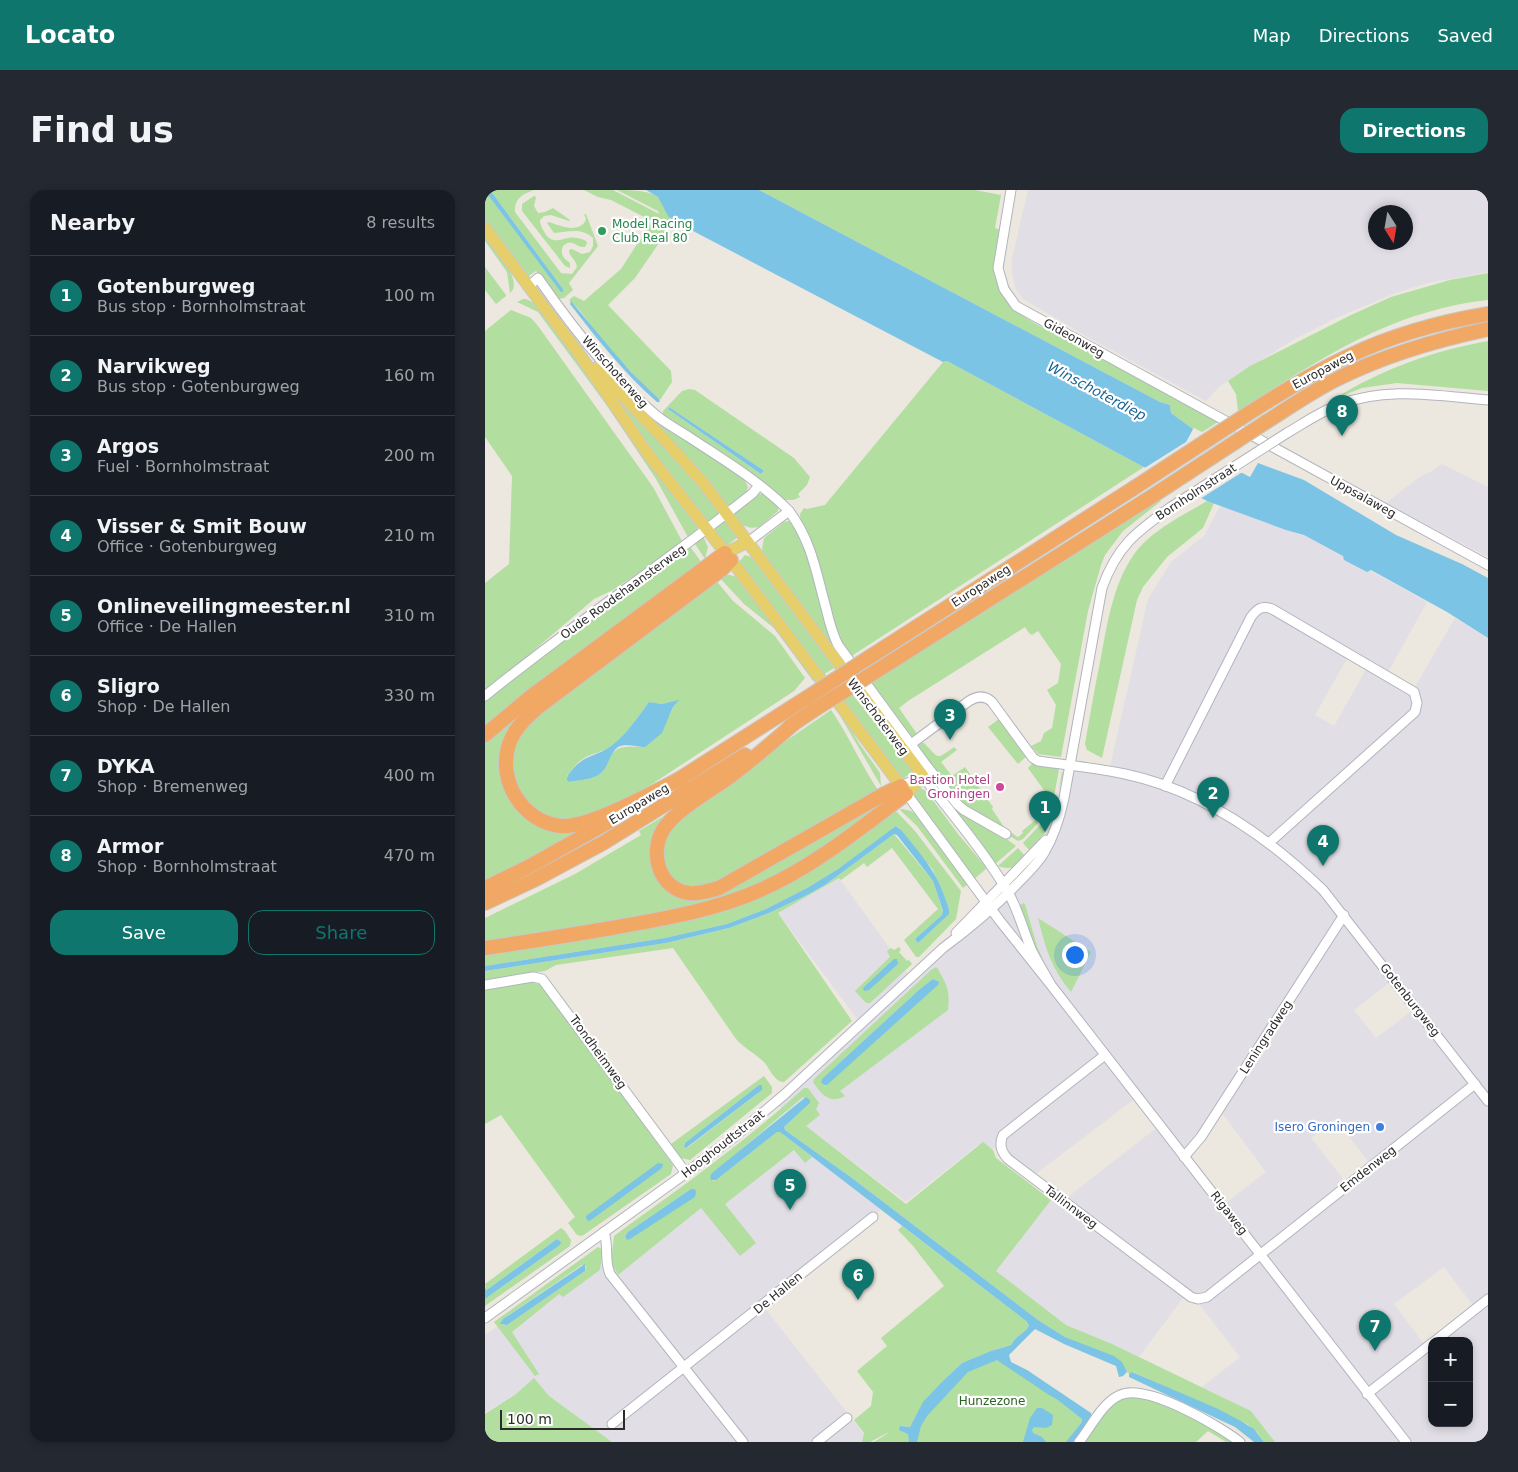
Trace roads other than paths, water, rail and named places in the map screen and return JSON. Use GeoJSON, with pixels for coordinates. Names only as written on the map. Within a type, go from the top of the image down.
{"type":"FeatureCollection","features":[{"type":"Feature","properties":{"kind":"highway","name":"Europaweg"},"geometry":{"type":"LineString","coordinates":[[485,888],[528,867],[681,778],[1249,413],[1325,369],[1375,344],[1427,326],[1488,314]]}},
{"type":"Feature","properties":{"kind":"highway","name":"Europaweg"},"geometry":{"type":"LineString","coordinates":[[485,903],[603,843],[1266,422],[1337,379],[1373,362],[1433,341],[1488,329]]}},
{"type":"Feature","properties":{"kind":"highway"},"geometry":{"type":"LineString","coordinates":[[485,735],[529,698],[728,557]]}},
{"type":"Feature","properties":{"kind":"highway"},"geometry":{"type":"LineString","coordinates":[[681,778],[587,822],[562,826],[543,821],[530,814],[522,805],[511,792],[505,760],[509,743],[518,727],[537,708],[721,570],[728,557]]}},
{"type":"Feature","properties":{"kind":"highway"},"geometry":{"type":"LineString","coordinates":[[797,721],[732,775],[676,816],[664,829],[658,842],[656,856],[663,877],[672,886],[683,892],[695,893],[719,888],[884,794],[904,790]]}},
{"type":"Feature","properties":{"kind":"highway"},"geometry":{"type":"LineString","coordinates":[[485,948],[667,918],[727,903],[759,891],[803,868],[831,850],[904,790]]}},
{"type":"Feature","properties":{"kind":"main road","name":"Winschoterweg"},"geometry":{"type":"LineString","coordinates":[[485,228],[580,354],[648,454],[904,790]]}},
{"type":"Feature","properties":{"kind":"main road","name":"Winschoterweg"},"geometry":{"type":"LineString","coordinates":[[580,354],[607,379],[688,465],[907,747],[923,776]]}},
{"type":"Feature","properties":{"kind":"main road"},"geometry":{"type":"LineString","coordinates":[[728,557],[748,542]]}},
{"type":"Feature","properties":{"kind":"main road"},"geometry":{"type":"LineString","coordinates":[[904,790],[923,776]]}},
{"type":"Feature","properties":{"kind":"street","name":"Gideonweg"},"geometry":{"type":"LineString","coordinates":[[1011,190],[998,268],[1001,282],[1012,301],[1022,310],[1239,428]]}},
{"type":"Feature","properties":{"kind":"street","name":"Winschoterweg"},"geometry":{"type":"LineString","coordinates":[[528,287],[538,278],[558,307],[604,362],[646,406],[667,423],[759,485],[789,511],[803,530],[810,547],[835,638],[907,747],[957,804],[1006,834]]}},
{"type":"Feature","properties":{"kind":"street","name":"Bornholmstraat"},"geometry":{"type":"LineString","coordinates":[[989,905],[1008,894],[1040,858],[1060,816],[1071,765],[1102,588],[1120,551],[1129,540],[1171,507],[1314,416],[1338,405],[1377,394],[1405,392],[1488,400]]}},
{"type":"Feature","properties":{"kind":"street","name":"Uppsalaweg"},"geometry":{"type":"LineString","coordinates":[[1239,428],[1488,566]]}},
{"type":"Feature","properties":{"kind":"street","name":"Oude Roodehaansterweg"},"geometry":{"type":"LineString","coordinates":[[485,696],[727,514],[753,493],[759,485]]}},
{"type":"Feature","properties":{"kind":"street"},"geometry":{"type":"LineString","coordinates":[[748,542],[789,511]]}},
{"type":"Feature","properties":{"kind":"street"},"geometry":{"type":"LineString","coordinates":[[1165,786],[1251,617],[1258,608],[1272,608],[1414,692],[1417,703],[1415,712],[1269,843]]}},
{"type":"Feature","properties":{"kind":"street"},"geometry":{"type":"LineString","coordinates":[[907,747],[969,701],[983,697],[992,702],[1033,758],[1038,761],[1071,765]]}},
{"type":"Feature","properties":{"kind":"street","name":"Gotenburgweg"},"geometry":{"type":"LineString","coordinates":[[1071,765],[1126,774],[1165,786],[1192,797],[1237,821],[1298,865],[1344,915],[1488,1100]]}},
{"type":"Feature","properties":{"kind":"street","name":"Winschoterweg"},"geometry":{"type":"LineString","coordinates":[[923,776],[992,868],[1008,894]]}},
{"type":"Feature","properties":{"kind":"street","name":"Winschoterweg"},"geometry":{"type":"LineString","coordinates":[[904,790],[989,905]]}},
{"type":"Feature","properties":{"kind":"street","name":"Bornholmstraat"},"geometry":{"type":"LineString","coordinates":[[1003,885],[1052,835]]}},
{"type":"Feature","properties":{"kind":"street","name":"Hooghoudtstraat"},"geometry":{"type":"LineString","coordinates":[[485,1318],[686,1174],[741,1131],[785,1094],[989,905],[1003,885]]}},
{"type":"Feature","properties":{"kind":"street","name":"Rigaweg"},"geometry":{"type":"LineString","coordinates":[[1008,894],[1033,952],[1051,985]]}},
{"type":"Feature","properties":{"kind":"street","name":"Rigaweg"},"geometry":{"type":"LineString","coordinates":[[989,905],[1406,1442]]}},
{"type":"Feature","properties":{"kind":"street","name":"Leningradweg"},"geometry":{"type":"LineString","coordinates":[[1184,1157],[1201,1137],[1344,915]]}},
{"type":"Feature","properties":{"kind":"street","name":"Trondheimweg"},"geometry":{"type":"LineString","coordinates":[[485,985],[533,977],[542,979],[686,1174]]}},
{"type":"Feature","properties":{"kind":"street","name":"Tallinnweg"},"geometry":{"type":"LineString","coordinates":[[1105,1055],[1003,1135],[1000,1143],[1003,1154],[1191,1298],[1207,1297],[1261,1254]]}},
{"type":"Feature","properties":{"kind":"street","name":"Emdenweg"},"geometry":{"type":"LineString","coordinates":[[1261,1254],[1475,1084]]}},
{"type":"Feature","properties":{"kind":"street","name":"De Hallen"},"geometry":{"type":"LineString","coordinates":[[612,1424],[873,1216]]}},
{"type":"Feature","properties":{"kind":"street"},"geometry":{"type":"LineString","coordinates":[[603,1232],[607,1243],[606,1262],[610,1274],[743,1442]]}},
{"type":"Feature","properties":{"kind":"street"},"geometry":{"type":"LineString","coordinates":[[1440,1337],[1488,1299]]}},
{"type":"Feature","properties":{"kind":"street"},"geometry":{"type":"LineString","coordinates":[[1367,1394],[1428,1346]]}},
{"type":"Feature","properties":{"kind":"street"},"geometry":{"type":"LineString","coordinates":[[1079,1442],[1109,1403],[1121,1395],[1135,1392],[1166,1401],[1211,1423],[1240,1442]]}},
{"type":"Feature","properties":{"kind":"street"},"geometry":{"type":"LineString","coordinates":[[817,1442],[847,1418]]}},
{"type":"Feature","properties":{"kind":"water"},"geometry":{"type":"Polygon","coordinates":[[[490,190],[563,289],[563,292],[561,292],[485,191],[490,190]]]}},
{"type":"Feature","properties":{"kind":"water","name":"Winschoterdiep"},"geometry":{"type":"Polygon","coordinates":[[[646,190],[759,190],[1160,402],[1170,405],[1171,413],[1193,429],[1186,444],[1250,477],[1258,463],[1304,480],[1396,535],[1462,564],[1488,578],[1488,638],[1447,612],[1371,570],[1367,572],[1344,560],[1343,556],[1304,535],[1207,501],[947,361],[943,362],[674,221],[668,216],[658,197],[646,190]]]}},
{"type":"Feature","properties":{"kind":"water"},"geometry":{"type":"Polygon","coordinates":[[[571,301],[631,372],[660,402],[657,402],[645,391],[611,355],[570,304],[571,301]]]}},
{"type":"Feature","properties":{"kind":"water"},"geometry":{"type":"Polygon","coordinates":[[[669,407],[763,470],[763,472],[761,474],[668,409],[669,407]]]}},
{"type":"Feature","properties":{"kind":"water"},"geometry":{"type":"Polygon","coordinates":[[[679,700],[673,707],[662,733],[645,747],[627,745],[618,747],[600,774],[585,780],[569,782],[567,780],[569,774],[581,761],[606,750],[622,736],[649,702],[662,704],[679,700]]]}},
{"type":"Feature","properties":{"kind":"water"},"geometry":{"type":"Polygon","coordinates":[[[896,826],[930,867],[941,886],[949,910],[949,914],[918,943],[915,939],[942,915],[943,911],[933,881],[897,835],[894,834],[825,885],[769,913],[729,928],[666,943],[485,971],[485,966],[665,938],[727,924],[766,909],[807,888],[838,869],[896,826]]]}},
{"type":"Feature","properties":{"kind":"water"},"geometry":{"type":"Polygon","coordinates":[[[894,959],[897,959],[898,964],[869,990],[864,991],[863,988],[894,959]]]}},
{"type":"Feature","properties":{"kind":"water"},"geometry":{"type":"Polygon","coordinates":[[[933,979],[939,982],[938,985],[827,1085],[821,1082],[822,1079],[933,979]]]}},
{"type":"Feature","properties":{"kind":"water"},"geometry":{"type":"Polygon","coordinates":[[[759,1085],[762,1085],[762,1090],[686,1148],[684,1146],[685,1143],[759,1085]]]}},
{"type":"Feature","properties":{"kind":"water"},"geometry":{"type":"Polygon","coordinates":[[[806,1097],[810,1100],[810,1103],[784,1127],[785,1130],[852,1178],[1038,1320],[1065,1337],[1114,1356],[1122,1362],[1127,1372],[1119,1377],[1116,1366],[1064,1344],[1035,1329],[1009,1355],[1011,1362],[1027,1370],[1091,1413],[1091,1417],[1073,1442],[1066,1442],[1082,1422],[1082,1419],[1058,1400],[997,1360],[968,1372],[927,1416],[921,1426],[917,1442],[909,1442],[908,1434],[899,1430],[900,1426],[910,1427],[923,1402],[962,1363],[1011,1345],[1029,1325],[780,1132],[777,1132],[716,1180],[711,1180],[710,1176],[712,1173],[806,1097]]]}},
{"type":"Feature","properties":{"kind":"water"},"geometry":{"type":"Polygon","coordinates":[[[658,1163],[663,1164],[662,1168],[588,1221],[586,1216],[658,1163]]]}},
{"type":"Feature","properties":{"kind":"water"},"geometry":{"type":"Polygon","coordinates":[[[691,1189],[695,1189],[695,1197],[627,1240],[625,1236],[628,1232],[691,1189]]]}},
{"type":"Feature","properties":{"kind":"water"},"geometry":{"type":"Polygon","coordinates":[[[557,1239],[561,1242],[560,1245],[485,1299],[485,1287],[486,1290],[488,1289],[557,1239]]]}},
{"type":"Feature","properties":{"kind":"water"},"geometry":{"type":"Polygon","coordinates":[[[585,1264],[585,1271],[507,1325],[500,1324],[503,1319],[585,1264]]]}},
{"type":"Feature","properties":{"kind":"water"},"geometry":{"type":"Polygon","coordinates":[[[1132,1372],[1216,1408],[1241,1421],[1254,1429],[1264,1442],[1254,1442],[1235,1427],[1129,1377],[1129,1374],[1132,1372]]]}},
{"type":"Feature","properties":{"kind":"water"},"geometry":{"type":"Polygon","coordinates":[[[1037,1408],[1042,1408],[1053,1415],[1052,1425],[1046,1428],[1034,1427],[1032,1430],[1033,1433],[1042,1437],[1046,1442],[1023,1442],[1030,1418],[1037,1408]]]}},
{"type":"Feature","properties":{"kind":"place","name":"Model Racing Club Real 80"},"geometry":{"type":"Point","coordinates":[602,231]}},
{"type":"Feature","properties":{"kind":"place","name":"Armor"},"geometry":{"type":"Point","coordinates":[1342,436]}},
{"type":"Feature","properties":{"kind":"place","name":"Argos"},"geometry":{"type":"Point","coordinates":[950,740]}},
{"type":"Feature","properties":{"kind":"place","name":"Bastion Hotel Groningen"},"geometry":{"type":"Point","coordinates":[1000,787]}},
{"type":"Feature","properties":{"kind":"place","name":"Narvikweg"},"geometry":{"type":"Point","coordinates":[1213,818]}},
{"type":"Feature","properties":{"kind":"place","name":"Gotenburgweg"},"geometry":{"type":"Point","coordinates":[1045,832]}},
{"type":"Feature","properties":{"kind":"place","name":"Visser & Smit Bouw"},"geometry":{"type":"Point","coordinates":[1323,866]}},
{"type":"Feature","properties":{"kind":"place","name":"Isero Groningen"},"geometry":{"type":"Point","coordinates":[1380,1127]}},
{"type":"Feature","properties":{"kind":"place","name":"Onlineveilingmeester.nl"},"geometry":{"type":"Point","coordinates":[790,1210]}},
{"type":"Feature","properties":{"kind":"place","name":"Sligro"},"geometry":{"type":"Point","coordinates":[858,1300]}},
{"type":"Feature","properties":{"kind":"place","name":"DYKA"},"geometry":{"type":"Point","coordinates":[1375,1351]}},
{"type":"Feature","properties":{"kind":"park label","name":"Hunzezone"},"geometry":{"type":"Point","coordinates":[992,1401]}}]}
